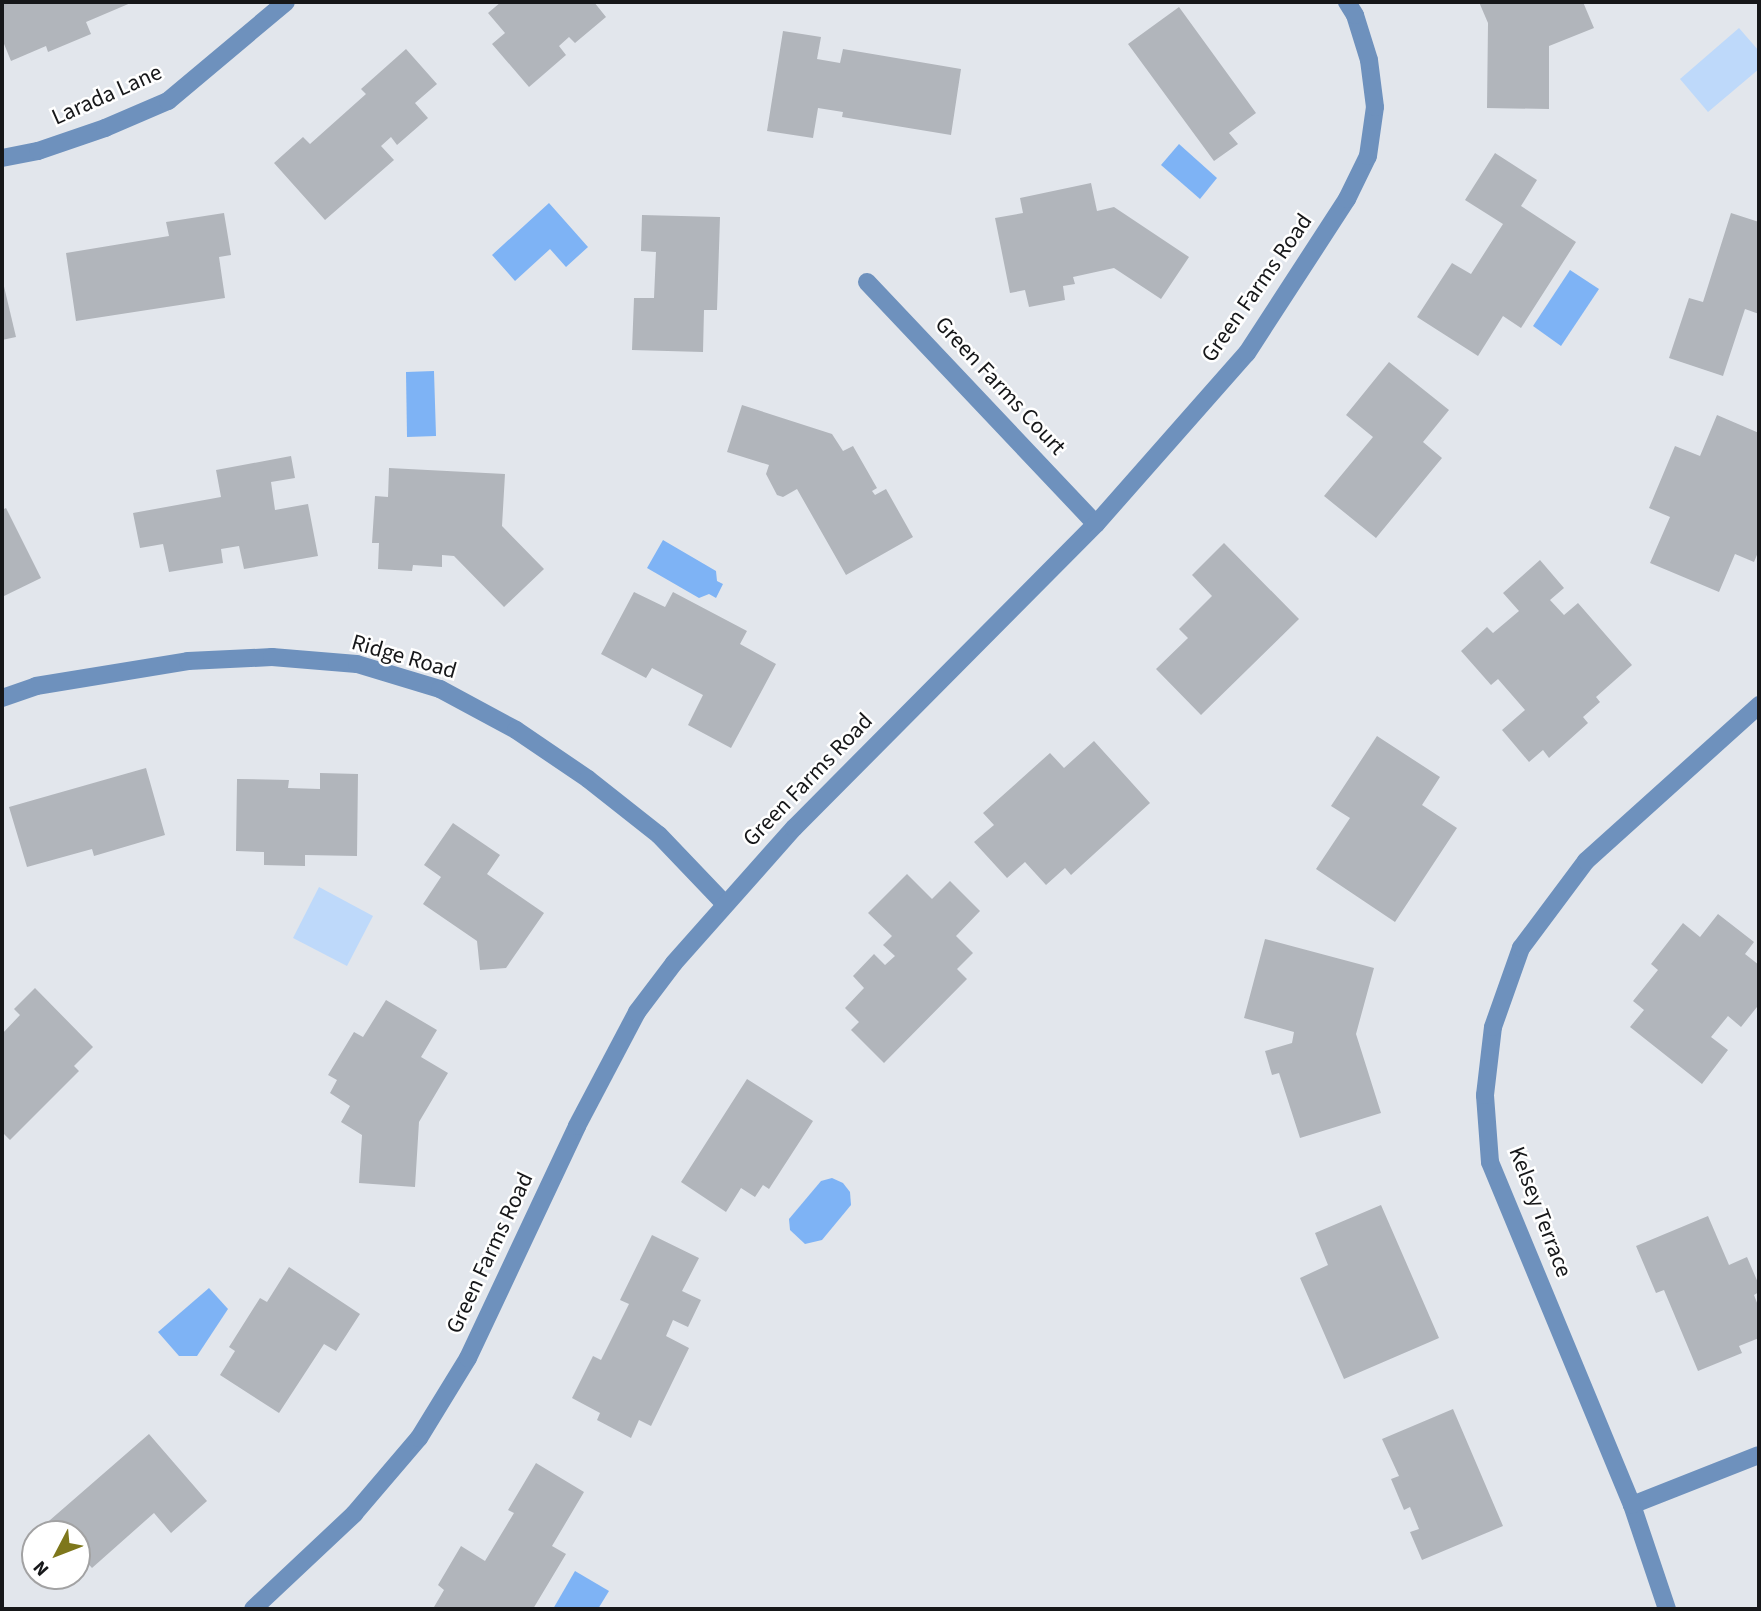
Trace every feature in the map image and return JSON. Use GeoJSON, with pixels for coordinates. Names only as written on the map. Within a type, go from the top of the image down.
{"type":"FeatureCollection","features":[{"type":"Feature","properties":{"kind":"street","name":"Larada Lane"},"geometry":{"type":"LineString","coordinates":[[2,158],[38,151],[105,128],[168,101],[286,2]]}},
{"type":"Feature","properties":{"kind":"street","name":"Green Farms Road"},"geometry":{"type":"LineString","coordinates":[[253,1609],[354,1514],[419,1438],[468,1358],[577,1126],[637,1012],[724,903],[794,828],[1096,524],[1247,353],[1347,199],[1368,156],[1375,107],[1369,60],[1355,15],[1347,2]]}},
{"type":"Feature","properties":{"kind":"street","name":"Green Farms Court"},"geometry":{"type":"LineString","coordinates":[[867,282],[1096,524]]}},
{"type":"Feature","properties":{"kind":"street","name":"Ridge Road"},"geometry":{"type":"LineString","coordinates":[[2,698],[37,686],[188,661],[272,657],[357,664],[440,689],[516,730],[588,779],[659,835],[724,903]]}},
{"type":"Feature","properties":{"kind":"street","name":"Kelsey Terrace"},"geometry":{"type":"LineString","coordinates":[[1667,1609],[1632,1505],[1490,1161],[1485,1095],[1493,1027],[1521,948],[1587,861],[1759,705]]}},
{"type":"Feature","properties":{"kind":"street"},"geometry":{"type":"LineString","coordinates":[[1632,1505],[1759,1455]]}},
{"type":"Feature","properties":{"kind":"shaded area"},"geometry":{"type":"Polygon","coordinates":[[[1739,28],[1759,51],[1759,69],[1708,112],[1680,79],[1739,28]]]}},
{"type":"Feature","properties":{"kind":"shaded area"},"geometry":{"type":"Polygon","coordinates":[[[319,887],[373,916],[347,966],[293,938],[319,887]]]}},
{"type":"Feature","properties":{"kind":"water"},"geometry":{"type":"Polygon","coordinates":[[[1179,144],[1217,178],[1200,199],[1161,165],[1179,144]]]}},
{"type":"Feature","properties":{"kind":"water"},"geometry":{"type":"Polygon","coordinates":[[[549,203],[588,247],[566,267],[550,249],[515,281],[492,255],[549,203]]]}},
{"type":"Feature","properties":{"kind":"water"},"geometry":{"type":"Polygon","coordinates":[[[1570,270],[1599,289],[1561,346],[1533,326],[1570,270]]]}},
{"type":"Feature","properties":{"kind":"water"},"geometry":{"type":"Polygon","coordinates":[[[434,371],[436,436],[407,437],[406,372],[434,371]]]}},
{"type":"Feature","properties":{"kind":"water"},"geometry":{"type":"Polygon","coordinates":[[[663,540],[716,571],[717,581],[723,584],[716,598],[709,594],[699,598],[647,568],[663,540]]]}},
{"type":"Feature","properties":{"kind":"water"},"geometry":{"type":"Polygon","coordinates":[[[832,1178],[843,1183],[850,1192],[851,1205],[822,1240],[805,1244],[790,1230],[789,1219],[821,1181],[832,1178]]]}},
{"type":"Feature","properties":{"kind":"water"},"geometry":{"type":"Polygon","coordinates":[[[209,1288],[228,1309],[197,1356],[179,1356],[158,1332],[209,1288]]]}},
{"type":"Feature","properties":{"kind":"water"},"geometry":{"type":"Polygon","coordinates":[[[575,1571],[609,1591],[598,1609],[553,1609],[575,1571]]]}},
{"type":"Feature","properties":{"kind":"building"},"geometry":{"type":"Polygon","coordinates":[[[2,2],[133,2],[86,22],[91,34],[48,52],[46,46],[11,61],[2,39],[2,2]]]}},
{"type":"Feature","properties":{"kind":"building"},"geometry":{"type":"Polygon","coordinates":[[[501,2],[594,2],[606,17],[575,43],[569,37],[559,46],[566,55],[529,87],[492,44],[505,33],[488,13],[501,2]]]}},
{"type":"Feature","properties":{"kind":"building"},"geometry":{"type":"Polygon","coordinates":[[[1479,2],[1583,2],[1594,28],[1549,46],[1549,109],[1487,108],[1488,23],[1479,2]]]}},
{"type":"Feature","properties":{"kind":"building"},"geometry":{"type":"Polygon","coordinates":[[[1179,7],[1256,113],[1229,133],[1238,144],[1214,161],[1128,44],[1179,7]]]}},
{"type":"Feature","properties":{"kind":"building"},"geometry":{"type":"Polygon","coordinates":[[[783,31],[821,37],[817,59],[840,63],[843,49],[961,69],[951,135],[842,117],[843,112],[818,108],[813,138],[767,131],[783,31]]]}},
{"type":"Feature","properties":{"kind":"building"},"geometry":{"type":"Polygon","coordinates":[[[406,49],[437,84],[415,103],[428,118],[397,145],[391,137],[381,146],[394,160],[325,220],[274,163],[303,137],[310,144],[366,94],[361,89],[406,49]]]}},
{"type":"Feature","properties":{"kind":"building"},"geometry":{"type":"Polygon","coordinates":[[[1495,153],[1537,180],[1521,206],[1576,242],[1521,328],[1503,316],[1478,356],[1417,317],[1452,263],[1471,274],[1503,224],[1465,200],[1495,153]]]}},
{"type":"Feature","properties":{"kind":"building"},"geometry":{"type":"Polygon","coordinates":[[[1091,183],[1097,211],[1114,207],[1189,257],[1161,299],[1114,268],[1073,277],[1075,284],[1063,286],[1065,300],[1029,307],[1025,290],[1010,293],[995,218],[1023,213],[1020,198],[1091,183]]]}},
{"type":"Feature","properties":{"kind":"building"},"geometry":{"type":"Polygon","coordinates":[[[224,213],[231,255],[219,257],[225,298],[76,321],[66,253],[169,236],[166,222],[224,213]]]}},
{"type":"Feature","properties":{"kind":"building"},"geometry":{"type":"Polygon","coordinates":[[[1731,213],[1759,222],[1759,314],[1745,309],[1723,376],[1669,358],[1689,298],[1703,302],[1731,213]]]}},
{"type":"Feature","properties":{"kind":"building"},"geometry":{"type":"Polygon","coordinates":[[[642,215],[720,217],[717,310],[704,310],[703,352],[632,350],[634,298],[654,298],[656,252],[641,251],[642,215]]]}},
{"type":"Feature","properties":{"kind":"building"},"geometry":{"type":"Polygon","coordinates":[[[2,278],[16,337],[2,340],[2,278]]]}},
{"type":"Feature","properties":{"kind":"building"},"geometry":{"type":"Polygon","coordinates":[[[1389,362],[1449,410],[1423,442],[1442,458],[1376,538],[1324,496],[1373,437],[1346,415],[1389,362]]]}},
{"type":"Feature","properties":{"kind":"building"},"geometry":{"type":"Polygon","coordinates":[[[742,405],[832,434],[843,451],[853,446],[877,488],[872,491],[875,495],[886,489],[913,537],[846,575],[797,489],[783,497],[777,495],[766,474],[769,465],[727,452],[742,405]]]}},
{"type":"Feature","properties":{"kind":"building"},"geometry":{"type":"Polygon","coordinates":[[[1717,415],[1759,433],[1759,550],[1754,562],[1735,554],[1719,592],[1650,563],[1670,517],[1649,508],[1675,446],[1700,456],[1717,415]]]}},
{"type":"Feature","properties":{"kind":"building"},"geometry":{"type":"Polygon","coordinates":[[[291,456],[295,478],[271,482],[275,510],[308,504],[318,556],[244,569],[239,546],[221,549],[223,563],[169,572],[163,544],[140,548],[133,513],[221,497],[216,470],[291,456]]]}},
{"type":"Feature","properties":{"kind":"building"},"geometry":{"type":"Polygon","coordinates":[[[389,468],[505,474],[502,526],[544,569],[504,607],[454,556],[442,555],[442,567],[413,565],[412,571],[378,569],[379,543],[372,543],[375,496],[388,497],[389,468]]]}},
{"type":"Feature","properties":{"kind":"building"},"geometry":{"type":"Polygon","coordinates":[[[6,508],[41,578],[2,597],[2,510],[6,508]]]}},
{"type":"Feature","properties":{"kind":"building"},"geometry":{"type":"Polygon","coordinates":[[[1224,543],[1299,619],[1201,715],[1156,669],[1188,638],[1179,629],[1212,596],[1192,575],[1224,543]]]}},
{"type":"Feature","properties":{"kind":"building"},"geometry":{"type":"Polygon","coordinates":[[[1540,560],[1564,588],[1550,600],[1564,615],[1578,603],[1632,665],[1596,697],[1600,702],[1583,717],[1588,723],[1549,758],[1543,750],[1529,762],[1502,730],[1525,710],[1498,679],[1491,685],[1461,651],[1487,627],[1493,633],[1519,611],[1503,593],[1540,560]]]}},
{"type":"Feature","properties":{"kind":"building"},"geometry":{"type":"Polygon","coordinates":[[[634,592],[665,607],[673,592],[747,631],[740,644],[776,664],[731,748],[688,725],[703,695],[652,668],[646,678],[601,654],[634,592]]]}},
{"type":"Feature","properties":{"kind":"building"},"geometry":{"type":"Polygon","coordinates":[[[1377,736],[1440,777],[1422,805],[1457,828],[1395,922],[1316,869],[1350,818],[1331,806],[1377,736]]]}},
{"type":"Feature","properties":{"kind":"building"},"geometry":{"type":"Polygon","coordinates":[[[1094,741],[1150,803],[1071,875],[1065,868],[1046,885],[1025,862],[1007,878],[974,842],[994,825],[983,813],[1050,753],[1064,768],[1094,741]]]}},
{"type":"Feature","properties":{"kind":"building"},"geometry":{"type":"Polygon","coordinates":[[[146,768],[165,835],[94,856],[92,849],[27,867],[9,807],[146,768]]]}},
{"type":"Feature","properties":{"kind":"building"},"geometry":{"type":"Polygon","coordinates":[[[320,773],[358,774],[357,856],[305,855],[305,866],[264,865],[264,852],[236,851],[237,779],[289,780],[288,788],[320,789],[320,773]]]}},
{"type":"Feature","properties":{"kind":"building"},"geometry":{"type":"Polygon","coordinates":[[[453,823],[500,855],[487,874],[544,913],[506,968],[480,970],[477,941],[423,904],[441,877],[424,865],[453,823]]]}},
{"type":"Feature","properties":{"kind":"building"},"geometry":{"type":"Polygon","coordinates":[[[907,874],[932,899],[950,881],[980,911],[956,936],[973,953],[957,969],[967,979],[884,1063],[851,1030],[859,1022],[845,1008],[864,988],[853,976],[874,954],[885,965],[895,956],[883,945],[892,936],[868,913],[907,874]]]}},
{"type":"Feature","properties":{"kind":"building"},"geometry":{"type":"Polygon","coordinates":[[[1718,914],[1754,942],[1745,954],[1759,965],[1759,1010],[1757,1007],[1741,1027],[1728,1016],[1711,1037],[1728,1050],[1702,1084],[1630,1027],[1644,1010],[1633,1001],[1658,970],[1651,964],[1683,923],[1700,937],[1718,914]]]}},
{"type":"Feature","properties":{"kind":"building"},"geometry":{"type":"Polygon","coordinates":[[[1265,939],[1374,968],[1356,1034],[1381,1113],[1300,1138],[1279,1073],[1272,1075],[1265,1051],[1292,1043],[1294,1032],[1244,1018],[1265,939]]]}},
{"type":"Feature","properties":{"kind":"building"},"geometry":{"type":"Polygon","coordinates":[[[35,988],[93,1047],[74,1066],[79,1071],[10,1140],[4,1134],[2,1137],[2,1034],[20,1015],[14,1009],[35,988]]]}},
{"type":"Feature","properties":{"kind":"building"},"geometry":{"type":"Polygon","coordinates":[[[386,1000],[437,1030],[421,1057],[448,1073],[419,1122],[415,1187],[359,1183],[362,1135],[341,1122],[350,1106],[330,1093],[337,1080],[328,1075],[354,1032],[363,1037],[386,1000]]]}},
{"type":"Feature","properties":{"kind":"building"},"geometry":{"type":"Polygon","coordinates":[[[747,1079],[813,1121],[769,1189],[763,1185],[755,1197],[741,1188],[726,1212],[681,1182],[747,1079]]]}},
{"type":"Feature","properties":{"kind":"building"},"geometry":{"type":"Polygon","coordinates":[[[1381,1205],[1439,1338],[1344,1379],[1300,1278],[1328,1265],[1315,1233],[1381,1205]]]}},
{"type":"Feature","properties":{"kind":"building"},"geometry":{"type":"Polygon","coordinates":[[[1708,1216],[1729,1265],[1747,1257],[1759,1285],[1759,1292],[1754,1295],[1759,1308],[1759,1338],[1739,1346],[1742,1353],[1698,1371],[1664,1290],[1656,1293],[1636,1246],[1708,1216]]]}},
{"type":"Feature","properties":{"kind":"building"},"geometry":{"type":"Polygon","coordinates":[[[652,1235],[699,1258],[682,1291],[701,1300],[688,1327],[673,1320],[666,1336],[689,1348],[651,1426],[639,1420],[631,1438],[597,1420],[600,1413],[572,1398],[593,1356],[601,1360],[629,1304],[620,1300],[652,1235]]]}},
{"type":"Feature","properties":{"kind":"building"},"geometry":{"type":"Polygon","coordinates":[[[289,1267],[360,1314],[336,1351],[324,1344],[279,1413],[220,1375],[235,1351],[229,1347],[260,1298],[267,1302],[289,1267]]]}},
{"type":"Feature","properties":{"kind":"building"},"geometry":{"type":"Polygon","coordinates":[[[1453,1409],[1503,1526],[1422,1560],[1410,1532],[1419,1529],[1410,1507],[1404,1510],[1391,1479],[1399,1476],[1382,1439],[1453,1409]]]}},
{"type":"Feature","properties":{"kind":"building"},"geometry":{"type":"Polygon","coordinates":[[[149,1434],[207,1501],[171,1533],[154,1513],[92,1568],[91,1520],[50,1520],[149,1434]]]}},
{"type":"Feature","properties":{"kind":"building"},"geometry":{"type":"Polygon","coordinates":[[[536,1463],[584,1492],[552,1546],[566,1554],[533,1609],[434,1607],[444,1590],[438,1585],[461,1546],[485,1561],[514,1513],[508,1510],[536,1463]]]}}]}
